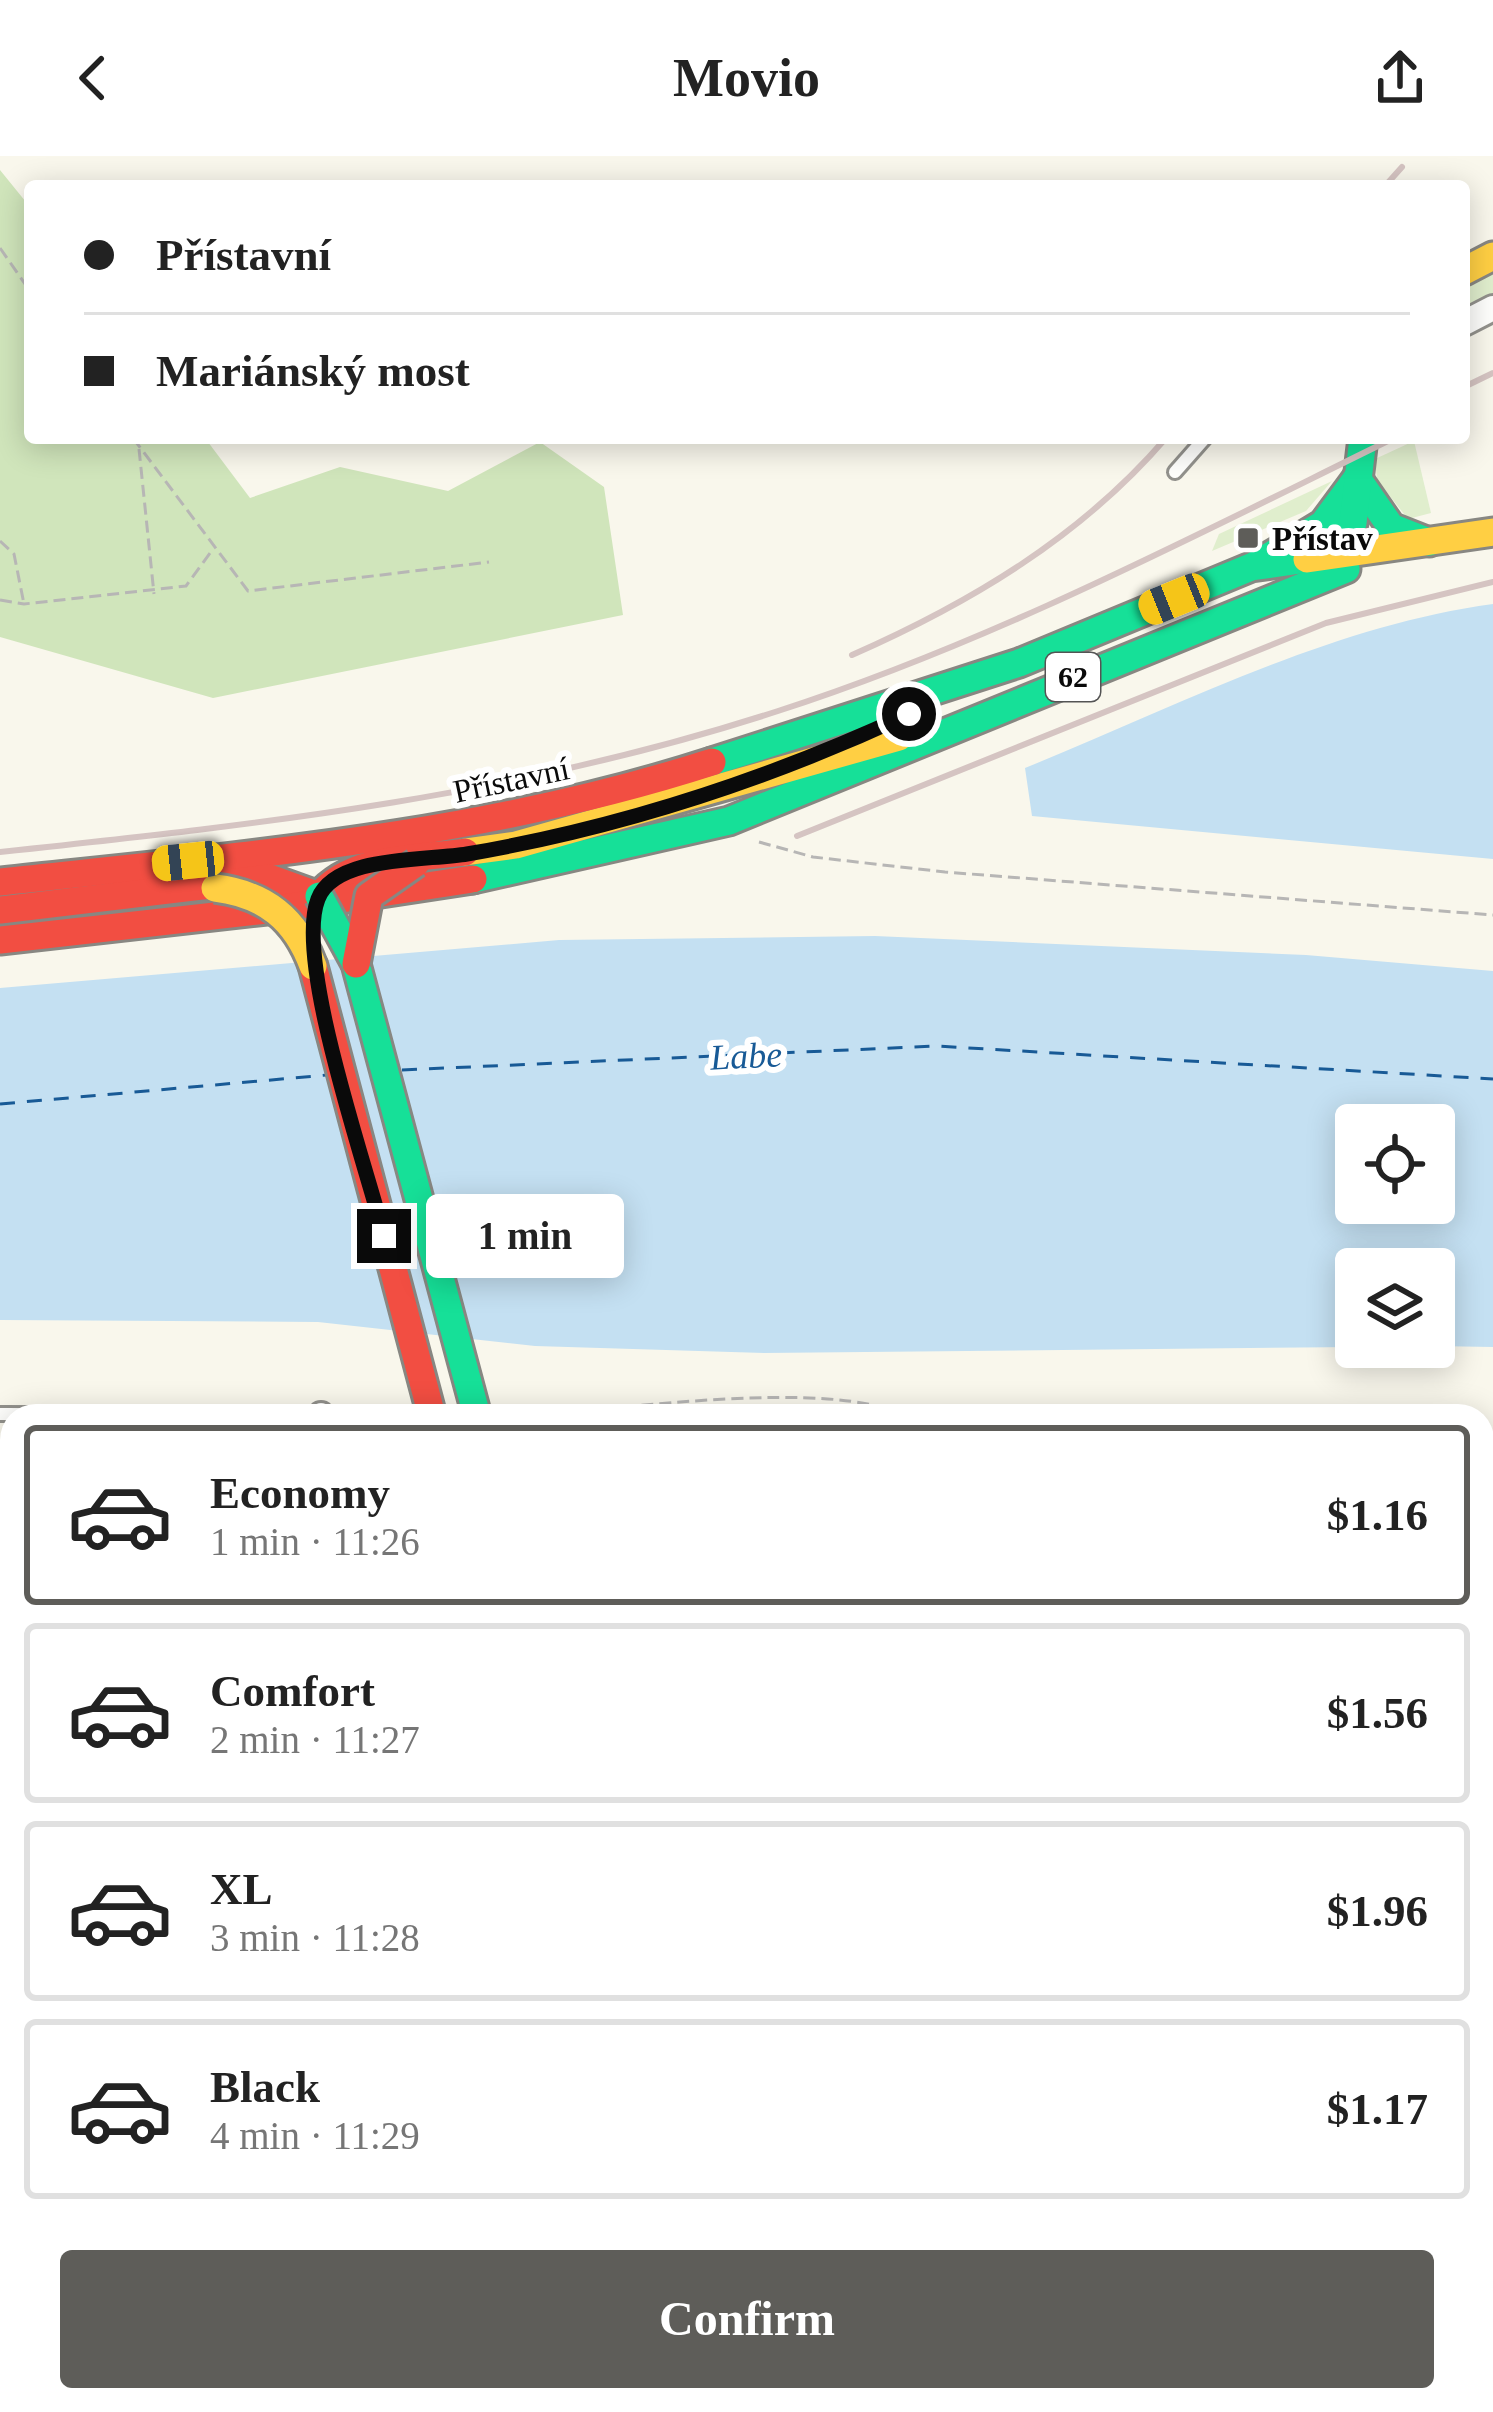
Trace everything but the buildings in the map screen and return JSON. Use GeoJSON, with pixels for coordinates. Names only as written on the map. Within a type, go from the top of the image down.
{"type":"FeatureCollection","features":[{"type":"Feature","properties":{"kind":"street"},"geometry":{"type":"LineString","coordinates":[[1314,580],[1344,552],[1354,530],[1362,444]]}},
{"type":"Feature","properties":{"kind":"street"},"geometry":{"type":"LineString","coordinates":[[1357,478],[1391,527],[1429,542]]}},
{"type":"Feature","properties":{"kind":"street"},"geometry":{"type":"LineString","coordinates":[[1251,567],[1323,524],[1357,478]]}},
{"type":"Feature","properties":{"kind":"street","name":"Přístavní"},"geometry":{"type":"LineString","coordinates":[[723,790],[872,731],[1019,663],[1251,567],[1493,532]]}},
{"type":"Feature","properties":{"kind":"street","name":"Přístavní"},"geometry":{"type":"LineString","coordinates":[[0,940],[221,917],[538,870],[729,820],[1314,580],[1429,542]]}},
{"type":"Feature","properties":{"kind":"street","name":"Přístavní"},"geometry":{"type":"LineString","coordinates":[[0,882],[318,848],[484,824],[714,765],[1019,663]]}},
{"type":"Feature","properties":{"kind":"street","name":"Přístavní"},"geometry":{"type":"LineString","coordinates":[[319,896],[346,871],[516,845],[976,717]]}},
{"type":"Feature","properties":{"kind":"street"},"geometry":{"type":"LineString","coordinates":[[356,964],[369,896],[416,863]]}},
{"type":"Feature","properties":{"kind":"street"},"geometry":{"type":"LineString","coordinates":[[0,910],[269,878],[319,896],[356,964],[474,1404]]}},
{"type":"Feature","properties":{"kind":"street"},"geometry":{"type":"LineString","coordinates":[[215,888],[243,892],[280,911],[302,936],[429,1404]]}},
{"type":"Feature","properties":{"kind":"street"},"geometry":{"type":"LineString","coordinates":[[313,966],[319,896]]}},
{"type":"Feature","properties":{"kind":"lane"},"geometry":{"type":"LineString","coordinates":[[1175,472],[1200,444]]}},
{"type":"Feature","properties":{"kind":"path"},"geometry":{"type":"LineString","coordinates":[[0,248],[24,282]]}},
{"type":"Feature","properties":{"kind":"path"},"geometry":{"type":"LineString","coordinates":[[137,444],[248,591],[489,562]]}},
{"type":"Feature","properties":{"kind":"path"},"geometry":{"type":"LineString","coordinates":[[139,447],[154,594]]}},
{"type":"Feature","properties":{"kind":"path"},"geometry":{"type":"LineString","coordinates":[[0,541],[14,554],[24,604]]}},
{"type":"Feature","properties":{"kind":"path"},"geometry":{"type":"LineString","coordinates":[[0,600],[24,604],[154,594],[186,586],[214,548]]}},
{"type":"Feature","properties":{"kind":"path"},"geometry":{"type":"LineString","coordinates":[[0,609],[8,602]]}},
{"type":"Feature","properties":{"kind":"path"},"geometry":{"type":"LineString","coordinates":[[740,838],[813,857],[945,872],[1493,915]]}},
{"type":"Feature","properties":{"kind":"path"},"geometry":{"type":"LineString","coordinates":[[663,1404],[728,1398],[858,1404]]}},
{"type":"Feature","properties":{"kind":"green space"},"geometry":{"type":"Polygon","coordinates":[[[0,170],[24,200],[24,444],[210,444],[250,498],[340,467],[448,491],[543,444],[604,487],[623,615],[213,698],[0,637],[0,170]]]}},
{"type":"Feature","properties":{"kind":"green space"},"geometry":{"type":"Polygon","coordinates":[[[1493,268],[1493,301],[1470,313],[1470,281],[1493,268]]]}},
{"type":"Feature","properties":{"kind":"green space"},"geometry":{"type":"Polygon","coordinates":[[[1415,444],[1431,513],[1408,519],[1377,480],[1375,459],[1415,444]]]}},
{"type":"Feature","properties":{"kind":"green space"},"geometry":{"type":"Polygon","coordinates":[[[1332,481],[1306,511],[1212,551],[1219,534],[1332,481]]]}},
{"type":"Feature","properties":{"kind":"water"},"geometry":{"type":"Polygon","coordinates":[[[1493,604],[1493,859],[1032,816],[1025,768],[1313,649],[1432,615],[1493,604]]]}},
{"type":"Feature","properties":{"kind":"water","name":"Labe"},"geometry":{"type":"Polygon","coordinates":[[[875,936],[1306,955],[1493,971],[1493,1347],[1455,1346],[1455,1248],[1335,1248],[1335,1347],[764,1353],[535,1346],[318,1322],[0,1320],[0,988],[559,940],[875,936]]]}},
{"type":"Feature","properties":{"kind":"ferry route"},"geometry":{"type":"LineString","coordinates":[[402,1070],[936,1046],[1493,1079]]}},
{"type":"Feature","properties":{"kind":"ferry route"},"geometry":{"type":"LineString","coordinates":[[0,1104],[327,1075]]}},
{"type":"Feature","properties":{"kind":"railway"},"geometry":{"type":"LineString","coordinates":[[1390,180],[1402,167]]}},
{"type":"Feature","properties":{"kind":"railway"},"geometry":{"type":"LineString","coordinates":[[1470,384],[1493,373]]}},
{"type":"Feature","properties":{"kind":"railway"},"geometry":{"type":"LineString","coordinates":[[852,655],[939,613],[1021,564],[1098,506],[1160,444]]}},
{"type":"Feature","properties":{"kind":"railway"},"geometry":{"type":"LineString","coordinates":[[0,852],[393,802],[584,765],[681,740],[858,684],[936,653],[1167,550],[1382,444]]}},
{"type":"Feature","properties":{"kind":"railway"},"geometry":{"type":"LineString","coordinates":[[797,836],[1326,623],[1493,582]]}},
{"type":"Feature","properties":{"kind":"traffic: fast"},"geometry":{"type":"LineString","coordinates":[[1328,566],[1353,523],[1362,444]]}},
{"type":"Feature","properties":{"kind":"traffic: fast"},"geometry":{"type":"LineString","coordinates":[[1357,478],[1391,527],[1429,542]]}},
{"type":"Feature","properties":{"kind":"traffic: fast"},"geometry":{"type":"LineString","coordinates":[[1255,565],[1323,524],[1357,478]]}},
{"type":"Feature","properties":{"kind":"traffic: fast"},"geometry":{"type":"LineString","coordinates":[[712,762],[1019,663],[1251,567],[1307,559]]}},
{"type":"Feature","properties":{"kind":"traffic: fast"},"geometry":{"type":"LineString","coordinates":[[473,879],[729,821],[1346,569]]}},
{"type":"Feature","properties":{"kind":"traffic: fast"},"geometry":{"type":"LineString","coordinates":[[319,896],[355,962]]}},
{"type":"Feature","properties":{"kind":"traffic: fast"},"geometry":{"type":"LineString","coordinates":[[356,964],[474,1404]]}},
{"type":"Feature","properties":{"kind":"traffic: slow"},"geometry":{"type":"LineString","coordinates":[[1470,268],[1493,256]]}},
{"type":"Feature","properties":{"kind":"traffic: slow"},"geometry":{"type":"LineString","coordinates":[[1307,559],[1493,532]]}},
{"type":"Feature","properties":{"kind":"traffic: slow"},"geometry":{"type":"LineString","coordinates":[[465,852],[516,845],[899,737]]}},
{"type":"Feature","properties":{"kind":"traffic: slow"},"geometry":{"type":"LineString","coordinates":[[215,888],[249,896],[276,912],[298,935],[313,966]]}},
{"type":"Feature","properties":{"kind":"traffic: jam"},"geometry":{"type":"LineString","coordinates":[[0,882],[270,852],[448,826],[625,788],[712,762]]}},
{"type":"Feature","properties":{"kind":"traffic: jam"},"geometry":{"type":"LineString","coordinates":[[0,910],[269,878],[319,896],[333,883],[367,866],[465,852]]}},
{"type":"Feature","properties":{"kind":"traffic: jam"},"geometry":{"type":"LineString","coordinates":[[356,964],[369,896],[416,863]]}},
{"type":"Feature","properties":{"kind":"traffic: jam"},"geometry":{"type":"LineString","coordinates":[[0,940],[276,909],[473,879]]}},
{"type":"Feature","properties":{"kind":"traffic: jam"},"geometry":{"type":"LineString","coordinates":[[313,966],[429,1404]]}},
{"type":"Feature","properties":{"kind":"place","name":"Přístav"},"geometry":{"type":"Point","coordinates":[1248,538]}},
{"type":"Feature","properties":{"kind":"route"},"geometry":{"type":"LineString","coordinates":[[384,1236],[313,966],[314,912],[319,896],[334,878],[356,868],[516,845],[620,820],[723,790],[909,714]]}}]}
